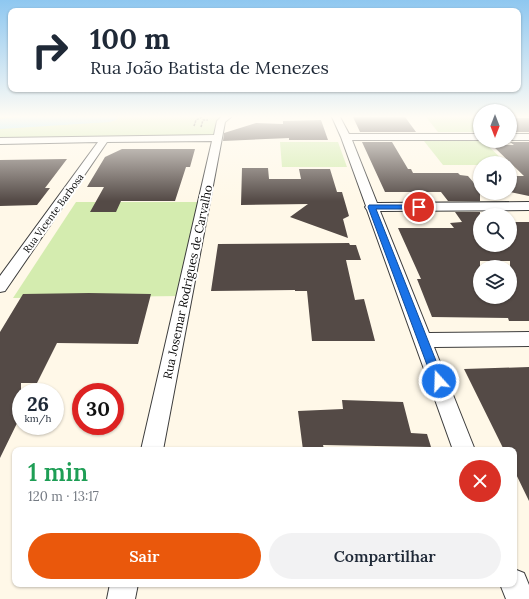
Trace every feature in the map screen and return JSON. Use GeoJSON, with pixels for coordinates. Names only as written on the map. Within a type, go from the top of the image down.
{"type":"FeatureCollection","features":[{"type":"Feature","properties":{"kind":"street","name":"Rua Vicente Barbosa"},"geometry":{"type":"LineString","coordinates":[[0,287],[101,145]]}},
{"type":"Feature","properties":{"kind":"street","name":"Rua Josemar Rodrigues de Carvalho"},"geometry":{"type":"LineString","coordinates":[[153,447],[217,145]]}},
{"type":"Feature","properties":{"kind":"street"},"geometry":{"type":"LineString","coordinates":[[349,145],[424,340],[463,447]]}},
{"type":"Feature","properties":{"kind":"street"},"geometry":{"type":"LineString","coordinates":[[372,207],[529,206]]}},
{"type":"Feature","properties":{"kind":"street"},"geometry":{"type":"LineString","coordinates":[[424,340],[529,340]]}},
{"type":"Feature","properties":{"kind":"street"},"geometry":{"type":"LineString","coordinates":[[121,599],[123,587]]}},
{"type":"Feature","properties":{"kind":"street"},"geometry":{"type":"LineString","coordinates":[[516,587],[520,599]]}},
{"type":"Feature","properties":{"kind":"green space"},"geometry":{"type":"Polygon","coordinates":[[[280,145],[339,145],[347,167],[282,167],[280,145]]]}},
{"type":"Feature","properties":{"kind":"green space"},"geometry":{"type":"Polygon","coordinates":[[[427,145],[473,145],[473,148],[490,148],[499,156],[473,156],[473,165],[443,165],[427,145]]]}},
{"type":"Feature","properties":{"kind":"green space"},"geometry":{"type":"Polygon","coordinates":[[[76,202],[201,202],[181,296],[13,298],[76,202]]]}},
{"type":"Feature","properties":{"kind":"building"},"geometry":{"type":"Polygon","coordinates":[[[363,145],[394,145],[408,169],[411,169],[413,173],[458,173],[460,175],[468,176],[473,182],[473,200],[480,201],[448,201],[441,192],[385,192],[363,145]]]}},
{"type":"Feature","properties":{"kind":"building"},"geometry":{"type":"Polygon","coordinates":[[[517,145],[529,145],[529,196],[517,193],[517,176],[524,176],[517,169],[517,156],[503,156],[495,148],[517,148],[517,145]]]}},
{"type":"Feature","properties":{"kind":"building"},"geometry":{"type":"Polygon","coordinates":[[[122,149],[195,149],[190,167],[186,167],[175,201],[121,201],[116,212],[90,212],[104,187],[87,187],[105,157],[122,149]]]}},
{"type":"Feature","properties":{"kind":"building"},"geometry":{"type":"Polygon","coordinates":[[[67,159],[45,188],[50,188],[37,205],[0,206],[0,160],[67,159]]]}},
{"type":"Feature","properties":{"kind":"building"},"geometry":{"type":"Polygon","coordinates":[[[242,168],[268,168],[269,179],[301,179],[299,169],[330,169],[337,192],[342,192],[349,216],[343,219],[348,238],[290,217],[308,204],[241,205],[242,168]]]}},
{"type":"Feature","properties":{"kind":"building"},"geometry":{"type":"Polygon","coordinates":[[[455,212],[473,212],[473,252],[517,252],[517,222],[529,222],[529,321],[509,321],[508,318],[432,317],[417,279],[421,279],[398,228],[454,228],[450,223],[462,222],[455,212]]]}},
{"type":"Feature","properties":{"kind":"building"},"geometry":{"type":"Polygon","coordinates":[[[349,243],[350,245],[356,245],[361,260],[346,260],[355,300],[364,299],[375,341],[312,341],[307,291],[211,291],[218,244],[349,243]]]}},
{"type":"Feature","properties":{"kind":"building"},"geometry":{"type":"Polygon","coordinates":[[[23,294],[151,294],[138,344],[57,343],[37,383],[12,383],[12,433],[0,458],[0,332],[23,294]]]}},
{"type":"Feature","properties":{"kind":"building"},"geometry":{"type":"Polygon","coordinates":[[[529,367],[529,501],[517,476],[517,447],[503,447],[464,369],[529,367]]]}},
{"type":"Feature","properties":{"kind":"building"},"geometry":{"type":"Polygon","coordinates":[[[342,400],[403,402],[411,433],[427,434],[431,447],[323,445],[324,447],[303,447],[298,411],[343,409],[342,400]]]}},
{"type":"Feature","properties":{"kind":"route"},"geometry":{"type":"LineString","coordinates":[[419,207],[372,207],[439,381]]}}]}
